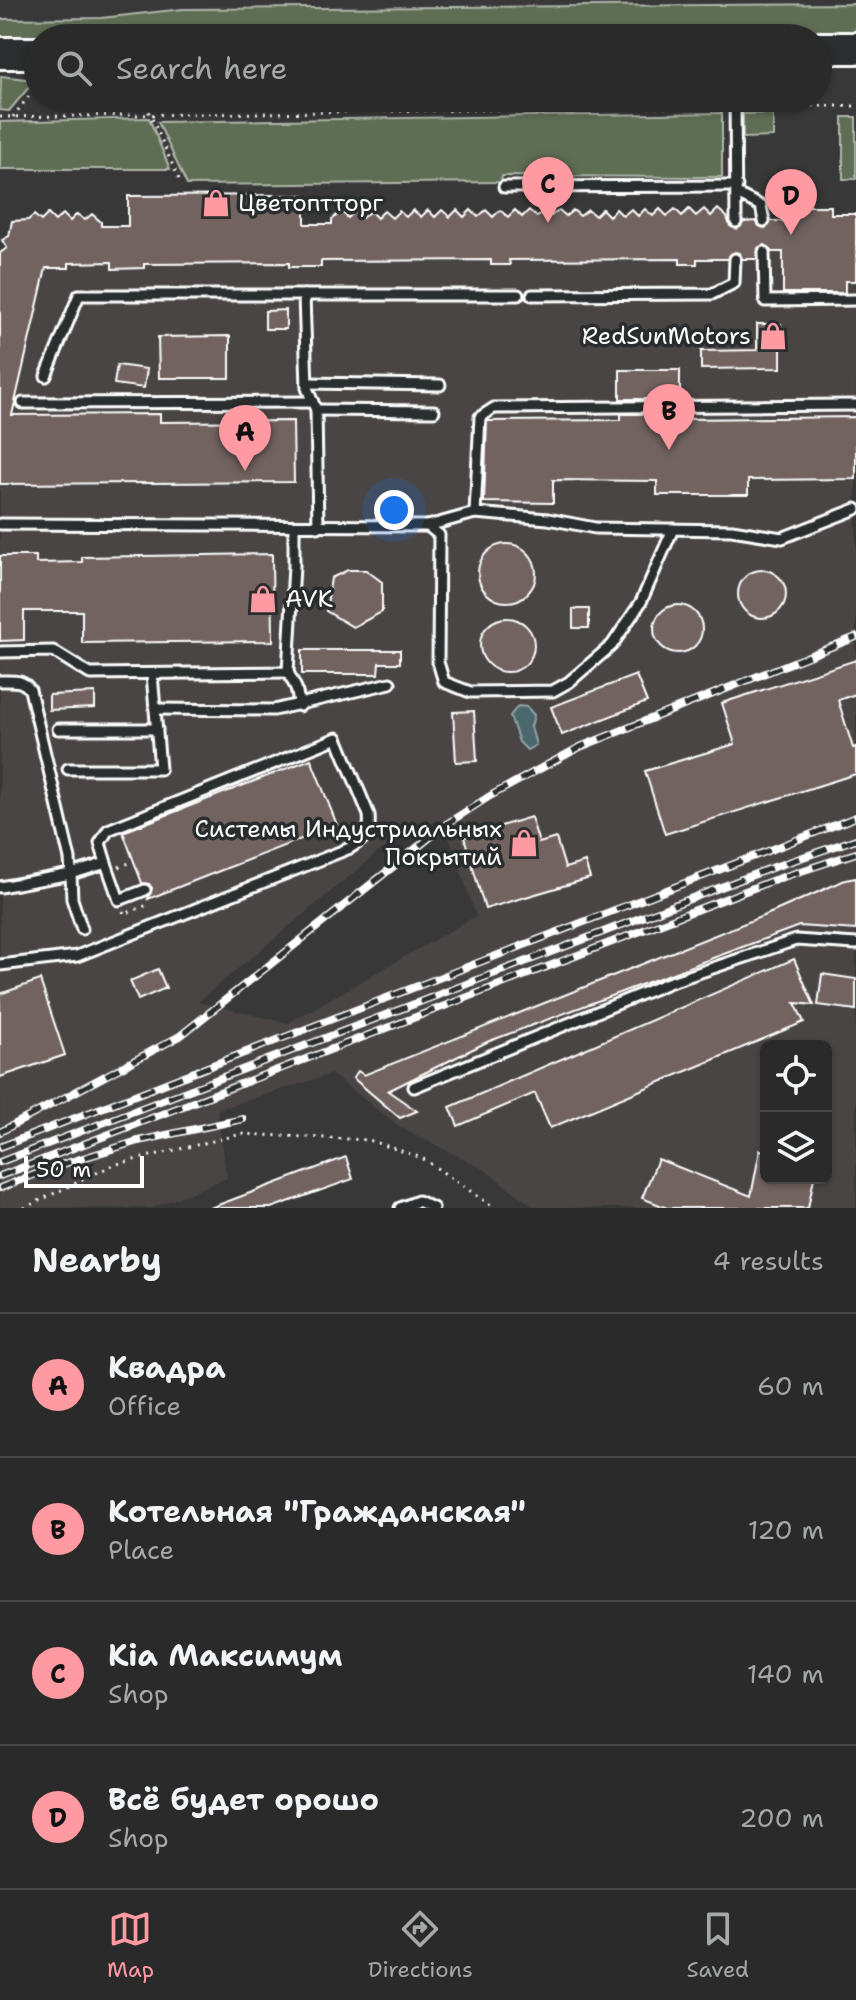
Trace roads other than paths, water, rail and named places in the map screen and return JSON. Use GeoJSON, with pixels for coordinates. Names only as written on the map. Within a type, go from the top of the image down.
{"type":"FeatureCollection","features":[{"type":"Feature","properties":{"kind":"main road"},"geometry":{"type":"LineString","coordinates":[[832,48],[856,48]]}},
{"type":"Feature","properties":{"kind":"main road"},"geometry":{"type":"LineString","coordinates":[[0,53],[24,53]]}},
{"type":"Feature","properties":{"kind":"lane"},"geometry":{"type":"LineString","coordinates":[[735,112],[736,222]]}},
{"type":"Feature","properties":{"kind":"lane"},"geometry":{"type":"LineString","coordinates":[[504,187],[737,190],[761,206],[764,221]]}},
{"type":"Feature","properties":{"kind":"lane"},"geometry":{"type":"LineString","coordinates":[[764,252],[765,301],[856,300]]}},
{"type":"Feature","properties":{"kind":"lane"},"geometry":{"type":"LineString","coordinates":[[532,295],[712,294],[734,283],[735,259]]}},
{"type":"Feature","properties":{"kind":"lane"},"geometry":{"type":"LineString","coordinates":[[46,376],[79,295],[518,295]]}},
{"type":"Feature","properties":{"kind":"lane"},"geometry":{"type":"LineString","coordinates":[[304,295],[307,383],[314,406],[318,527]]}},
{"type":"Feature","properties":{"kind":"lane"},"geometry":{"type":"LineString","coordinates":[[307,383],[440,385]]}},
{"type":"Feature","properties":{"kind":"lane"},"geometry":{"type":"LineString","coordinates":[[23,403],[314,406],[434,411]]}},
{"type":"Feature","properties":{"kind":"lane"},"geometry":{"type":"LineString","coordinates":[[475,513],[480,417],[494,408],[856,405]]}},
{"type":"Feature","properties":{"kind":"lane"},"geometry":{"type":"LineString","coordinates":[[0,524],[428,526],[475,513],[548,519],[595,528],[732,530],[782,538],[856,509]]}},
{"type":"Feature","properties":{"kind":"lane"},"geometry":{"type":"LineString","coordinates":[[428,526],[439,535],[438,662],[444,682],[470,692],[553,691],[569,682],[612,645],[627,624],[641,602],[673,529]]}},
{"type":"Feature","properties":{"kind":"lane"},"geometry":{"type":"LineString","coordinates":[[294,527],[288,672],[300,706]]}},
{"type":"Feature","properties":{"kind":"lane"},"geometry":{"type":"LineString","coordinates":[[0,652],[53,651],[90,674],[288,672]]}},
{"type":"Feature","properties":{"kind":"lane"},"geometry":{"type":"LineString","coordinates":[[68,769],[160,769],[152,674]]}},
{"type":"Feature","properties":{"kind":"lane"},"geometry":{"type":"LineString","coordinates":[[0,681],[26,683],[30,690],[70,859],[72,899],[82,929]]}},
{"type":"Feature","properties":{"kind":"lane"},"geometry":{"type":"LineString","coordinates":[[155,709],[274,710],[390,683]]}},
{"type":"Feature","properties":{"kind":"lane"},"geometry":{"type":"LineString","coordinates":[[58,729],[157,729]]}},
{"type":"Feature","properties":{"kind":"lane"},"geometry":{"type":"LineString","coordinates":[[0,965],[77,956],[350,848],[366,838],[371,828],[369,815],[337,738],[108,830],[100,843],[119,900],[145,890]]}},
{"type":"Feature","properties":{"kind":"lane"},"geometry":{"type":"LineString","coordinates":[[0,887],[71,874],[106,863]]}},
{"type":"Feature","properties":{"kind":"lane"},"geometry":{"type":"LineString","coordinates":[[414,1087],[668,983],[796,940],[856,944]]}},
{"type":"Feature","properties":{"kind":"lane"},"geometry":{"type":"LineString","coordinates":[[400,1208],[418,1201],[433,1208]]}},
{"type":"Feature","properties":{"kind":"water"},"geometry":{"type":"Polygon","coordinates":[[[518,706],[527,707],[534,715],[531,727],[536,745],[527,750],[519,742],[510,716],[518,706]]]}},
{"type":"Feature","properties":{"kind":"railway"},"geometry":{"type":"LineString","coordinates":[[0,1132],[180,1036],[448,823],[490,796],[580,747],[856,637]]}},
{"type":"Feature","properties":{"kind":"railway"},"geometry":{"type":"LineString","coordinates":[[0,1147],[856,817]]}},
{"type":"Feature","properties":{"kind":"railway"},"geometry":{"type":"LineString","coordinates":[[0,1162],[771,868],[856,839]]}},
{"type":"Feature","properties":{"kind":"railway"},"geometry":{"type":"LineString","coordinates":[[0,1176],[774,880],[856,853]]}},
{"type":"Feature","properties":{"kind":"railway"},"geometry":{"type":"LineString","coordinates":[[0,1188],[57,1166],[138,1141],[243,1119]]}},
{"type":"Feature","properties":{"kind":"place","name":"Цветоптторг"},"geometry":{"type":"Point","coordinates":[216,203]}},
{"type":"Feature","properties":{"kind":"place","name":"Kia Максимум"},"geometry":{"type":"Point","coordinates":[548,223]}},
{"type":"Feature","properties":{"kind":"place","name":"Всё будет орошо"},"geometry":{"type":"Point","coordinates":[791,235]}},
{"type":"Feature","properties":{"kind":"place","name":"RedSunMotors"},"geometry":{"type":"Point","coordinates":[773,336]}},
{"type":"Feature","properties":{"kind":"place","name":"Котельная \"Гражданская\""},"geometry":{"type":"Point","coordinates":[669,450]}},
{"type":"Feature","properties":{"kind":"place","name":"Квадра"},"geometry":{"type":"Point","coordinates":[245,471]}},
{"type":"Feature","properties":{"kind":"place","name":"AVK"},"geometry":{"type":"Point","coordinates":[263,599]}},
{"type":"Feature","properties":{"kind":"place","name":"Системы Индустриальных Покрытий"},"geometry":{"type":"Point","coordinates":[524,843]}}]}
